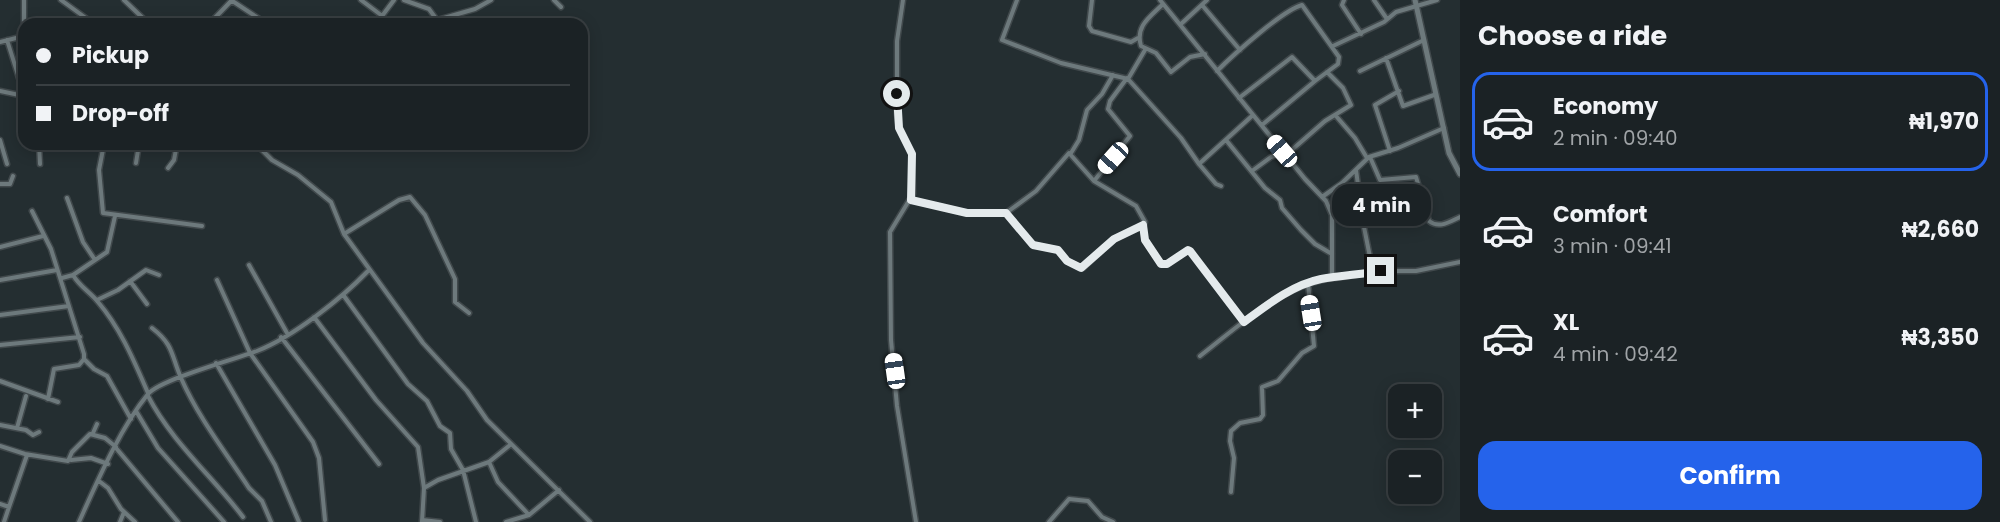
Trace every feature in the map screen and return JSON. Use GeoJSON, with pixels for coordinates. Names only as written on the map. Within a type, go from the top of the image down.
{"type":"FeatureCollection","features":[{"type":"Feature","properties":{"kind":"street"},"geometry":{"type":"LineString","coordinates":[[24,0],[24,18]]}},
{"type":"Feature","properties":{"kind":"street"},"geometry":{"type":"LineString","coordinates":[[124,0],[143,18]]}},
{"type":"Feature","properties":{"kind":"street"},"geometry":{"type":"LineString","coordinates":[[215,18],[232,0],[258,18]]}},
{"type":"Feature","properties":{"kind":"street"},"geometry":{"type":"LineString","coordinates":[[361,0],[381,15]]}},
{"type":"Feature","properties":{"kind":"street"},"geometry":{"type":"LineString","coordinates":[[379,18],[394,0]]}},
{"type":"Feature","properties":{"kind":"street"},"geometry":{"type":"LineString","coordinates":[[404,0],[429,9],[436,18]]}},
{"type":"Feature","properties":{"kind":"street"},"geometry":{"type":"LineString","coordinates":[[444,18],[475,9],[491,0]]}},
{"type":"Feature","properties":{"kind":"street"},"geometry":{"type":"LineString","coordinates":[[554,0],[561,7]]}},
{"type":"Feature","properties":{"kind":"street"},"geometry":{"type":"LineString","coordinates":[[903,0],[897,41],[897,114],[899,128],[912,154],[911,200],[892,227],[889,247],[892,274],[891,340],[897,406],[916,522]]}},
{"type":"Feature","properties":{"kind":"street"},"geometry":{"type":"LineString","coordinates":[[1017,0],[1002,40],[1061,63],[1128,79],[1181,138],[1216,184],[1221,186]]}},
{"type":"Feature","properties":{"kind":"street"},"geometry":{"type":"LineString","coordinates":[[1092,0],[1089,26],[1092,31],[1131,42],[1138,37]]}},
{"type":"Feature","properties":{"kind":"street"},"geometry":{"type":"LineString","coordinates":[[1181,24],[1207,0]]}},
{"type":"Feature","properties":{"kind":"street"},"geometry":{"type":"LineString","coordinates":[[1374,0],[1387,19]]}},
{"type":"Feature","properties":{"kind":"street"},"geometry":{"type":"LineString","coordinates":[[1333,46],[1361,34],[1415,3],[1437,0]]}},
{"type":"Feature","properties":{"kind":"street"},"geometry":{"type":"LineString","coordinates":[[63,1],[86,18]]}},
{"type":"Feature","properties":{"kind":"street"},"geometry":{"type":"LineString","coordinates":[[1342,1],[1361,34]]}},
{"type":"Feature","properties":{"kind":"street"},"geometry":{"type":"LineString","coordinates":[[1205,54],[1190,57],[1171,72],[1156,53],[1145,50],[1141,46],[1138,37],[1140,27],[1161,2],[1181,24],[1322,197],[1332,215],[1332,273],[1335,278]]}},
{"type":"Feature","properties":{"kind":"street"},"geometry":{"type":"LineString","coordinates":[[1415,3],[1425,39],[1434,94],[1450,155],[1459,167],[1460,174]]}},
{"type":"Feature","properties":{"kind":"street"},"geometry":{"type":"LineString","coordinates":[[1202,5],[1240,50]]}},
{"type":"Feature","properties":{"kind":"street"},"geometry":{"type":"LineString","coordinates":[[1217,71],[1240,50],[1300,5],[1304,6],[1340,57],[1339,63],[1262,125]]}},
{"type":"Feature","properties":{"kind":"street"},"geometry":{"type":"LineString","coordinates":[[0,42],[18,38]]}},
{"type":"Feature","properties":{"kind":"street"},"geometry":{"type":"LineString","coordinates":[[1360,71],[1425,39]]}},
{"type":"Feature","properties":{"kind":"street"},"geometry":{"type":"LineString","coordinates":[[8,40],[18,74]]}},
{"type":"Feature","properties":{"kind":"street"},"geometry":{"type":"LineString","coordinates":[[1094,181],[1130,136],[1108,109],[1110,101],[1128,79],[1145,50]]}},
{"type":"Feature","properties":{"kind":"street"},"geometry":{"type":"LineString","coordinates":[[1239,98],[1292,57],[1315,81]]}},
{"type":"Feature","properties":{"kind":"street"},"geometry":{"type":"LineString","coordinates":[[1386,58],[1404,107],[1434,94]]}},
{"type":"Feature","properties":{"kind":"street"},"geometry":{"type":"LineString","coordinates":[[1252,171],[1271,157],[1285,154],[1325,121],[1349,107],[1351,101],[1335,78],[1327,72]]}},
{"type":"Feature","properties":{"kind":"street"},"geometry":{"type":"LineString","coordinates":[[911,200],[967,213],[1006,213],[1036,191],[1046,176],[1071,153],[1079,140],[1087,110],[1102,94],[1113,75]]}},
{"type":"Feature","properties":{"kind":"street"},"geometry":{"type":"LineString","coordinates":[[0,91],[18,94]]}},
{"type":"Feature","properties":{"kind":"street"},"geometry":{"type":"LineString","coordinates":[[1390,151],[1375,105],[1399,91]]}},
{"type":"Feature","properties":{"kind":"street"},"geometry":{"type":"LineString","coordinates":[[1199,164],[1253,115]]}},
{"type":"Feature","properties":{"kind":"street"},"geometry":{"type":"LineString","coordinates":[[1336,116],[1355,138],[1382,180],[1416,177],[1429,221],[1432,224],[1444,224],[1460,217]]}},
{"type":"Feature","properties":{"kind":"street"},"geometry":{"type":"LineString","coordinates":[[1322,197],[1342,183],[1368,157],[1390,151],[1444,128]]}},
{"type":"Feature","properties":{"kind":"street"},"geometry":{"type":"LineString","coordinates":[[0,140],[6,164]]}},
{"type":"Feature","properties":{"kind":"street"},"geometry":{"type":"LineString","coordinates":[[1226,140],[1265,188],[1280,200],[1282,207],[1301,230],[1315,244],[1332,254]]}},
{"type":"Feature","properties":{"kind":"street"},"geometry":{"type":"LineString","coordinates":[[39,150],[40,164]]}},
{"type":"Feature","properties":{"kind":"street"},"geometry":{"type":"LineString","coordinates":[[103,150],[99,170],[102,213],[202,226]]}},
{"type":"Feature","properties":{"kind":"street"},"geometry":{"type":"LineString","coordinates":[[136,163],[139,150]]}},
{"type":"Feature","properties":{"kind":"street"},"geometry":{"type":"LineString","coordinates":[[168,168],[174,160],[176,150]]}},
{"type":"Feature","properties":{"kind":"street"},"geometry":{"type":"LineString","coordinates":[[262,150],[272,160],[298,175],[327,198],[334,207],[344,234],[368,271],[384,287],[423,343],[510,445],[590,522]]}},
{"type":"Feature","properties":{"kind":"street"},"geometry":{"type":"LineString","coordinates":[[1071,153],[1094,181],[1136,206],[1145,218],[1143,225],[1145,240],[1161,264],[1167,264],[1188,250],[1190,251],[1244,322]]}},
{"type":"Feature","properties":{"kind":"street"},"geometry":{"type":"LineString","coordinates":[[1356,169],[1373,272]]}},
{"type":"Feature","properties":{"kind":"street"},"geometry":{"type":"LineString","coordinates":[[0,184],[10,184],[13,176]]}},
{"type":"Feature","properties":{"kind":"street"},"geometry":{"type":"LineString","coordinates":[[344,234],[399,200],[410,197],[425,215],[455,279],[455,302],[469,313]]}},
{"type":"Feature","properties":{"kind":"street"},"geometry":{"type":"LineString","coordinates":[[67,198],[83,242],[95,260]]}},
{"type":"Feature","properties":{"kind":"street"},"geometry":{"type":"LineString","coordinates":[[32,210],[62,278],[80,337],[84,360],[107,376],[131,419]]}},
{"type":"Feature","properties":{"kind":"street"},"geometry":{"type":"LineString","coordinates":[[1006,213],[1033,245],[1058,250],[1067,261],[1083,268],[1114,239],[1143,225]]}},
{"type":"Feature","properties":{"kind":"street"},"geometry":{"type":"LineString","coordinates":[[62,278],[73,275],[107,252],[116,216]]}},
{"type":"Feature","properties":{"kind":"street"},"geometry":{"type":"LineString","coordinates":[[0,247],[43,236]]}},
{"type":"Feature","properties":{"kind":"street"},"geometry":{"type":"LineString","coordinates":[[1200,356],[1277,298],[1308,283],[1373,272],[1416,271],[1460,262]]}},
{"type":"Feature","properties":{"kind":"street"},"geometry":{"type":"LineString","coordinates":[[249,265],[287,333]]}},
{"type":"Feature","properties":{"kind":"street"},"geometry":{"type":"LineString","coordinates":[[0,280],[57,270]]}},
{"type":"Feature","properties":{"kind":"street"},"geometry":{"type":"LineString","coordinates":[[97,300],[146,270],[159,275]]}},
{"type":"Feature","properties":{"kind":"street"},"geometry":{"type":"LineString","coordinates":[[78,522],[131,419],[148,394],[216,363],[249,353],[281,337],[344,296],[368,271]]}},
{"type":"Feature","properties":{"kind":"street"},"geometry":{"type":"LineString","coordinates":[[73,275],[79,286],[97,300],[125,342],[148,394],[173,436],[224,491],[243,517]]}},
{"type":"Feature","properties":{"kind":"street"},"geometry":{"type":"LineString","coordinates":[[217,280],[249,353],[313,442],[319,458],[325,520]]}},
{"type":"Feature","properties":{"kind":"street"},"geometry":{"type":"LineString","coordinates":[[130,281],[147,304]]}},
{"type":"Feature","properties":{"kind":"street"},"geometry":{"type":"LineString","coordinates":[[1231,492],[1234,458],[1230,441],[1231,431],[1240,423],[1260,419],[1263,415],[1262,387],[1278,381],[1302,353],[1314,346],[1308,283]]}},
{"type":"Feature","properties":{"kind":"street"},"geometry":{"type":"LineString","coordinates":[[344,296],[408,384],[427,401],[440,426],[450,433],[451,449],[463,470],[476,522]]}},
{"type":"Feature","properties":{"kind":"street"},"geometry":{"type":"LineString","coordinates":[[0,315],[69,306]]}},
{"type":"Feature","properties":{"kind":"street"},"geometry":{"type":"LineString","coordinates":[[314,317],[376,400],[418,447],[424,488],[422,521],[440,522]]}},
{"type":"Feature","properties":{"kind":"street"},"geometry":{"type":"LineString","coordinates":[[152,328],[167,339],[175,354],[181,378],[249,488],[262,501],[271,522]]}},
{"type":"Feature","properties":{"kind":"street"},"geometry":{"type":"LineString","coordinates":[[0,345],[80,337]]}},
{"type":"Feature","properties":{"kind":"street"},"geometry":{"type":"LineString","coordinates":[[281,337],[379,464]]}},
{"type":"Feature","properties":{"kind":"street"},"geometry":{"type":"LineString","coordinates":[[48,399],[54,369],[79,365],[84,360]]}},
{"type":"Feature","properties":{"kind":"street"},"geometry":{"type":"LineString","coordinates":[[216,363],[275,465],[300,522]]}},
{"type":"Feature","properties":{"kind":"street"},"geometry":{"type":"LineString","coordinates":[[0,381],[58,402]]}},
{"type":"Feature","properties":{"kind":"street"},"geometry":{"type":"LineString","coordinates":[[17,428],[26,396]]}},
{"type":"Feature","properties":{"kind":"street"},"geometry":{"type":"LineString","coordinates":[[136,411],[158,448],[224,522]]}},
{"type":"Feature","properties":{"kind":"street"},"geometry":{"type":"LineString","coordinates":[[70,460],[72,452],[93,434],[97,423]]}},
{"type":"Feature","properties":{"kind":"street"},"geometry":{"type":"LineString","coordinates":[[0,425],[17,428],[33,435],[39,432]]}},
{"type":"Feature","properties":{"kind":"street"},"geometry":{"type":"LineString","coordinates":[[93,434],[105,438],[116,447],[178,522]]}},
{"type":"Feature","properties":{"kind":"street"},"geometry":{"type":"LineString","coordinates":[[424,488],[463,470],[489,462],[510,445]]}},
{"type":"Feature","properties":{"kind":"street"},"geometry":{"type":"LineString","coordinates":[[0,446],[27,455],[70,460],[91,458],[108,464]]}},
{"type":"Feature","properties":{"kind":"street"},"geometry":{"type":"LineString","coordinates":[[4,522],[27,455]]}},
{"type":"Feature","properties":{"kind":"street"},"geometry":{"type":"LineString","coordinates":[[489,462],[498,482],[528,515]]}},
{"type":"Feature","properties":{"kind":"street"},"geometry":{"type":"LineString","coordinates":[[99,481],[108,488],[124,512],[135,522]]}},
{"type":"Feature","properties":{"kind":"street"},"geometry":{"type":"LineString","coordinates":[[506,522],[528,515],[559,490]]}},
{"type":"Feature","properties":{"kind":"street"},"geometry":{"type":"LineString","coordinates":[[1049,522],[1069,499],[1088,501],[1102,517],[1113,522]]}},
{"type":"Feature","properties":{"kind":"street"},"geometry":{"type":"LineString","coordinates":[[0,504],[9,507]]}},
{"type":"Feature","properties":{"kind":"street"},"geometry":{"type":"LineString","coordinates":[[120,522],[124,512]]}},
{"type":"Feature","properties":{"kind":"route"},"geometry":{"type":"LineString","coordinates":[[897,94],[899,128],[912,154],[914,194],[911,200],[967,213],[1004,212],[1033,245],[1058,250],[1067,261],[1081,268],[1085,267],[1114,239],[1143,225],[1145,240],[1161,264],[1167,264],[1188,250],[1190,251],[1244,322],[1277,298],[1302,285],[1381,271]]}}]}
